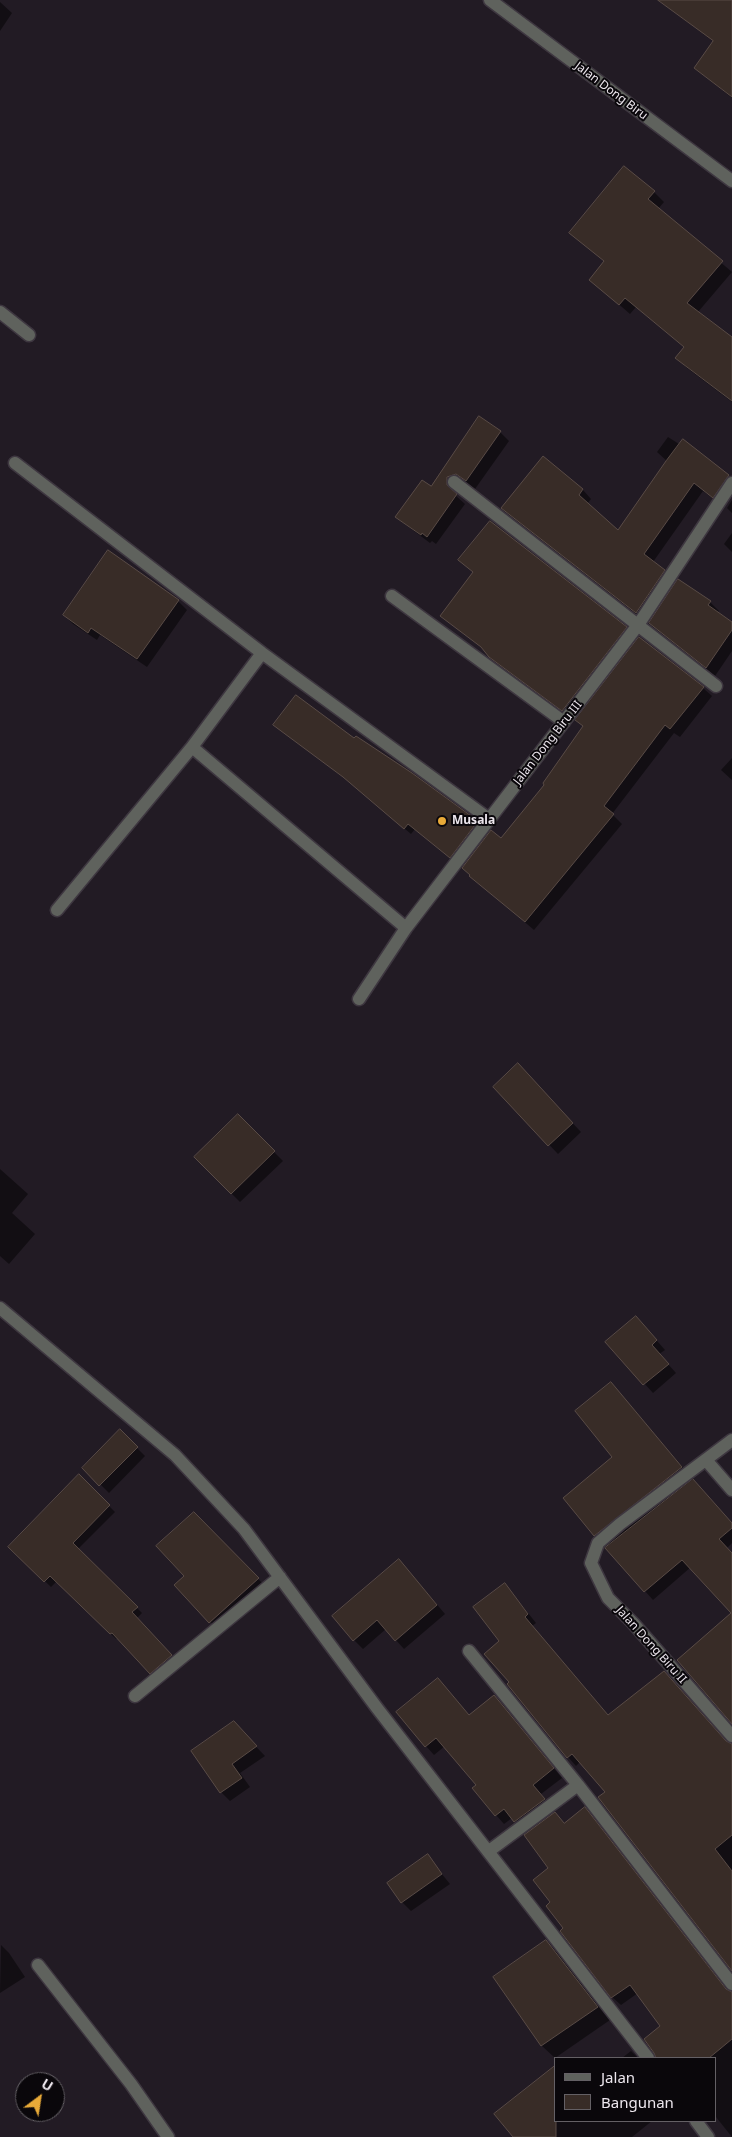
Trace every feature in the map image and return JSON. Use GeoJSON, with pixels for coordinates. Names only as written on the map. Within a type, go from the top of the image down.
{"type":"FeatureCollection","features":[{"type":"Feature","properties":{"kind":"street","name":"Jalan Dong Biru"},"geometry":{"type":"LineString","coordinates":[[490,0],[732,181]]}},
{"type":"Feature","properties":{"kind":"street"},"geometry":{"type":"LineString","coordinates":[[0,312],[29,335]]}},
{"type":"Feature","properties":{"kind":"street"},"geometry":{"type":"LineString","coordinates":[[15,463],[262,653],[489,819]]}},
{"type":"Feature","properties":{"kind":"street"},"geometry":{"type":"LineString","coordinates":[[454,482],[716,686]]}},
{"type":"Feature","properties":{"kind":"street","name":"Jalan Dong Biru III"},"geometry":{"type":"LineString","coordinates":[[359,999],[406,928],[638,625],[732,483]]}},
{"type":"Feature","properties":{"kind":"street"},"geometry":{"type":"LineString","coordinates":[[392,596],[564,722]]}},
{"type":"Feature","properties":{"kind":"street"},"geometry":{"type":"LineString","coordinates":[[56,910],[192,747],[262,653]]}},
{"type":"Feature","properties":{"kind":"street"},"geometry":{"type":"LineString","coordinates":[[192,747],[406,928]]}},
{"type":"Feature","properties":{"kind":"street"},"geometry":{"type":"LineString","coordinates":[[0,1308],[175,1454],[244,1529],[377,1708],[647,2057]]}},
{"type":"Feature","properties":{"kind":"street"},"geometry":{"type":"LineString","coordinates":[[732,1440],[706,1460],[732,1490]]}},
{"type":"Feature","properties":{"kind":"street","name":"Jalan Dong Biru II"},"geometry":{"type":"LineString","coordinates":[[706,1460],[620,1524],[598,1543],[591,1563],[608,1598],[633,1623],[732,1736]]}},
{"type":"Feature","properties":{"kind":"street"},"geometry":{"type":"LineString","coordinates":[[134,1696],[280,1577]]}},
{"type":"Feature","properties":{"kind":"street"},"geometry":{"type":"LineString","coordinates":[[469,1651],[578,1786],[732,1984]]}},
{"type":"Feature","properties":{"kind":"street"},"geometry":{"type":"LineString","coordinates":[[489,1851],[578,1786]]}},
{"type":"Feature","properties":{"kind":"street"},"geometry":{"type":"LineString","coordinates":[[38,1966],[130,2084],[168,2137]]}},
{"type":"Feature","properties":{"kind":"street"},"geometry":{"type":"LineString","coordinates":[[697,2122],[708,2137]]}},
{"type":"Feature","properties":{"kind":"building"},"geometry":{"type":"Polygon","coordinates":[[[658,0],[732,0],[732,97],[694,68],[713,41],[658,0]]]}},
{"type":"Feature","properties":{"kind":"building"},"geometry":{"type":"Polygon","coordinates":[[[624,166],[655,191],[648,199],[723,261],[687,303],[732,337],[732,401],[675,358],[684,347],[625,298],[619,305],[589,280],[604,261],[569,233],[624,166]]]}},
{"type":"Feature","properties":{"kind":"building"},"geometry":{"type":"Polygon","coordinates":[[[479,416],[501,431],[466,481],[456,474],[447,477],[447,485],[457,494],[427,537],[422,533],[421,535],[395,517],[422,480],[431,486],[479,416]]]}},
{"type":"Feature","properties":{"kind":"building"},"geometry":{"type":"Polygon","coordinates":[[[683,439],[729,475],[713,498],[694,483],[644,554],[665,570],[636,613],[501,508],[543,456],[583,489],[579,495],[618,530],[683,439]]]}},
{"type":"Feature","properties":{"kind":"building"},"geometry":{"type":"Polygon","coordinates":[[[490,521],[627,627],[562,711],[489,657],[481,647],[440,616],[473,572],[458,560],[490,521]]]}},
{"type":"Feature","properties":{"kind":"building"},"geometry":{"type":"Polygon","coordinates":[[[108,550],[179,600],[137,659],[91,628],[88,633],[63,615],[108,550]]]}},
{"type":"Feature","properties":{"kind":"building"},"geometry":{"type":"Polygon","coordinates":[[[678,579],[711,601],[708,605],[732,622],[732,630],[706,668],[649,623],[678,579]]]}},
{"type":"Feature","properties":{"kind":"building"},"geometry":{"type":"Polygon","coordinates":[[[639,637],[704,687],[670,729],[665,725],[604,806],[614,814],[525,922],[469,876],[462,868],[491,830],[501,838],[544,785],[543,783],[583,726],[575,720],[639,637]]]}},
{"type":"Feature","properties":{"kind":"building"},"geometry":{"type":"Polygon","coordinates":[[[296,695],[354,738],[356,736],[412,773],[478,821],[450,858],[408,824],[404,829],[343,777],[273,725],[296,695]]]}},
{"type":"Feature","properties":{"kind":"building"},"geometry":{"type":"Polygon","coordinates":[[[518,1063],[573,1123],[548,1146],[493,1087],[518,1063]]]}},
{"type":"Feature","properties":{"kind":"building"},"geometry":{"type":"Polygon","coordinates":[[[238,1114],[275,1151],[231,1194],[194,1157],[238,1114]]]}},
{"type":"Feature","properties":{"kind":"building"},"geometry":{"type":"Polygon","coordinates":[[[636,1316],[657,1340],[652,1345],[669,1364],[643,1385],[605,1342],[636,1316]]]}},
{"type":"Feature","properties":{"kind":"building"},"geometry":{"type":"Polygon","coordinates":[[[611,1382],[682,1467],[594,1536],[563,1498],[612,1457],[575,1411],[611,1382]]]}},
{"type":"Feature","properties":{"kind":"building"},"geometry":{"type":"Polygon","coordinates":[[[120,1429],[138,1447],[99,1486],[82,1468],[120,1429]]]}},
{"type":"Feature","properties":{"kind":"building"},"geometry":{"type":"Polygon","coordinates":[[[79,1474],[110,1505],[73,1543],[138,1607],[132,1612],[172,1655],[150,1674],[112,1633],[110,1634],[50,1576],[44,1582],[8,1547],[79,1474]]]}},
{"type":"Feature","properties":{"kind":"building"},"geometry":{"type":"Polygon","coordinates":[[[693,1479],[732,1523],[732,1528],[719,1539],[732,1553],[732,1724],[677,1660],[731,1613],[682,1560],[644,1592],[605,1548],[693,1479]]]}},
{"type":"Feature","properties":{"kind":"building"},"geometry":{"type":"Polygon","coordinates":[[[194,1512],[259,1578],[209,1623],[174,1585],[184,1576],[156,1546],[194,1512]]]}},
{"type":"Feature","properties":{"kind":"building"},"geometry":{"type":"Polygon","coordinates":[[[399,1559],[437,1605],[395,1641],[377,1620],[353,1641],[332,1616],[399,1559]]]}},
{"type":"Feature","properties":{"kind":"building"},"geometry":{"type":"Polygon","coordinates":[[[505,1583],[528,1614],[525,1617],[608,1715],[664,1671],[726,1741],[732,1744],[732,1835],[715,1849],[732,1871],[732,1971],[598,1797],[605,1792],[572,1754],[567,1758],[507,1684],[509,1682],[484,1654],[499,1641],[473,1607],[505,1583]]]}},
{"type":"Feature","properties":{"kind":"building"},"geometry":{"type":"Polygon","coordinates":[[[438,1678],[469,1715],[494,1695],[554,1768],[533,1785],[545,1799],[514,1822],[504,1809],[495,1816],[472,1788],[476,1785],[436,1738],[425,1747],[396,1712],[438,1678]]]}},
{"type":"Feature","properties":{"kind":"building"},"geometry":{"type":"Polygon","coordinates":[[[234,1721],[257,1746],[232,1764],[242,1778],[220,1793],[191,1751],[234,1721]]]}},
{"type":"Feature","properties":{"kind":"building"},"geometry":{"type":"Polygon","coordinates":[[[585,1807],[726,1989],[732,1992],[732,2039],[710,2057],[656,2057],[644,2039],[660,2026],[630,1985],[611,1998],[560,1931],[563,1928],[546,1906],[550,1902],[533,1880],[548,1868],[524,1835],[555,1812],[564,1823],[585,1807]]]}},
{"type":"Feature","properties":{"kind":"building"},"geometry":{"type":"Polygon","coordinates":[[[428,1854],[442,1874],[401,1903],[387,1883],[428,1854]]]}},
{"type":"Feature","properties":{"kind":"building"},"geometry":{"type":"Polygon","coordinates":[[[546,1940],[598,2007],[541,2046],[493,1977],[546,1940]]]}},
{"type":"Feature","properties":{"kind":"building"},"geometry":{"type":"Polygon","coordinates":[[[554,2067],[554,2122],[556,2122],[556,2137],[513,2137],[494,2114],[554,2067]]]}},
{"type":"Feature","properties":{"kind":"place","name":"Musala"},"geometry":{"type":"Point","coordinates":[442,821]}}]}
